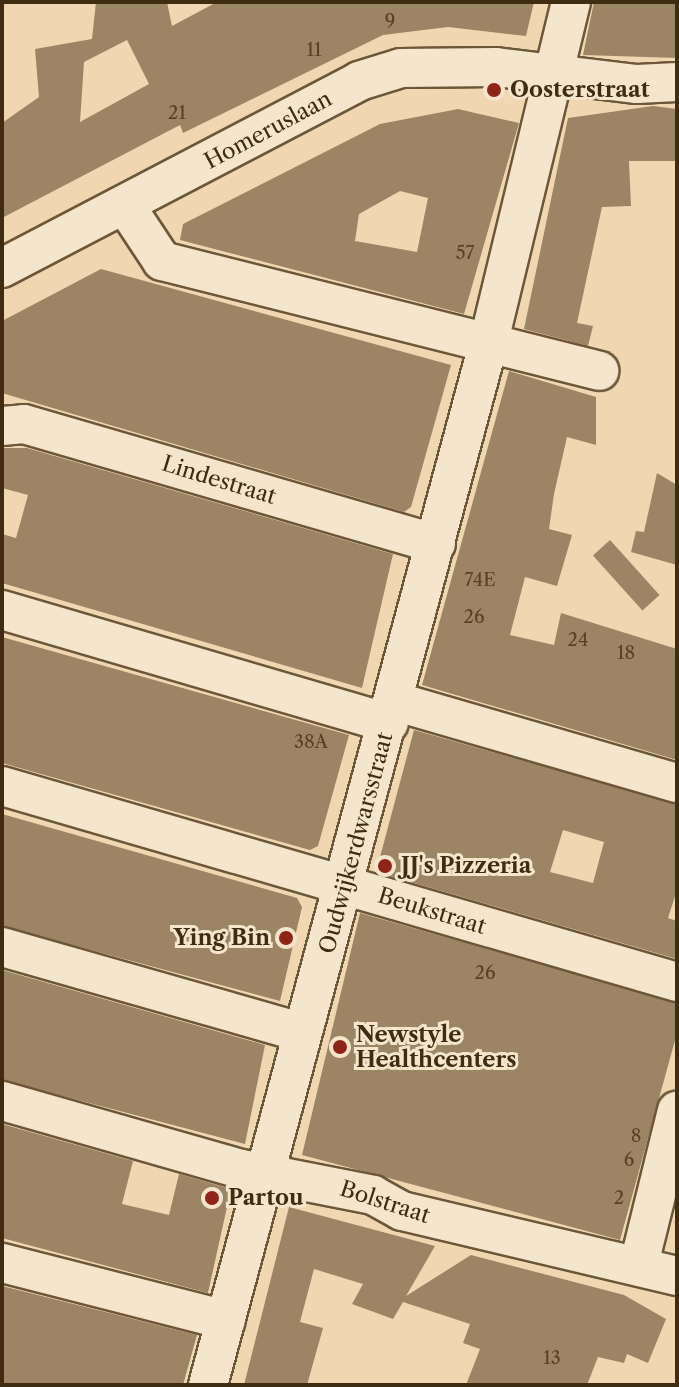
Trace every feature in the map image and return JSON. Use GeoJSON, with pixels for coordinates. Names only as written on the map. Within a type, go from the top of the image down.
{"type":"FeatureCollection","features":[{"type":"Feature","properties":{"kind":"street","name":"Oudwijkerdwarsstraat"},"geometry":{"type":"LineString","coordinates":[[208,1385],[300,1032],[392,712],[488,345],[571,2]]}},
{"type":"Feature","properties":{"kind":"street","name":"Homeruslaan"},"geometry":{"type":"LineString","coordinates":[[2,268],[359,81],[401,68],[553,74]]}},
{"type":"Feature","properties":{"kind":"street"},"geometry":{"type":"LineString","coordinates":[[553,74],[677,82]]}},
{"type":"Feature","properties":{"kind":"street"},"geometry":{"type":"LineString","coordinates":[[125,205],[162,261],[599,371]]}},
{"type":"Feature","properties":{"kind":"street","name":"Lindestraat"},"geometry":{"type":"LineString","coordinates":[[2,426],[24,424],[436,544]]}},
{"type":"Feature","properties":{"kind":"street"},"geometry":{"type":"LineString","coordinates":[[2,610],[677,783]]}},
{"type":"Feature","properties":{"kind":"street","name":"Beukstraat"},"geometry":{"type":"LineString","coordinates":[[2,786],[677,982]]}},
{"type":"Feature","properties":{"kind":"street"},"geometry":{"type":"LineString","coordinates":[[2,947],[300,1032]]}},
{"type":"Feature","properties":{"kind":"street","name":"Bolstraat"},"geometry":{"type":"LineString","coordinates":[[2,1101],[265,1174],[288,1174],[416,1214],[639,1264],[677,1276]]}},
{"type":"Feature","properties":{"kind":"street"},"geometry":{"type":"LineString","coordinates":[[639,1264],[677,1111]]}},
{"type":"Feature","properties":{"kind":"street"},"geometry":{"type":"LineString","coordinates":[[2,1263],[226,1320]]}},
{"type":"Feature","properties":{"kind":"building"},"geometry":{"type":"Polygon","coordinates":[[[96,2],[167,2],[172,26],[217,2],[534,2],[526,36],[448,27],[383,35],[183,133],[180,125],[2,218],[2,123],[39,97],[35,49],[92,39],[96,2]],[[127,40],[84,62],[80,122],[149,84],[127,40]]]}},
{"type":"Feature","properties":{"kind":"building"},"geometry":{"type":"Polygon","coordinates":[[[594,2],[677,2],[677,58],[583,55],[594,2]]]}},
{"type":"Feature","properties":{"kind":"building"},"geometry":{"type":"Polygon","coordinates":[[[653,106],[677,109],[677,161],[629,161],[631,206],[602,207],[577,323],[593,326],[588,346],[524,329],[568,118],[653,106]]]}},
{"type":"Feature","properties":{"kind":"building"},"geometry":{"type":"Polygon","coordinates":[[[458,109],[519,123],[464,314],[180,240],[183,224],[380,124],[458,109]],[[400,191],[359,214],[355,241],[417,252],[428,198],[400,191]]]}},
{"type":"Feature","properties":{"kind":"building"},"geometry":{"type":"Polygon","coordinates":[[[101,269],[451,365],[411,507],[404,512],[2,393],[2,321],[101,269]]]}},
{"type":"Feature","properties":{"kind":"building"},"geometry":{"type":"Polygon","coordinates":[[[509,371],[596,397],[596,445],[567,437],[554,494],[549,529],[572,535],[557,586],[525,577],[510,635],[554,645],[561,613],[677,649],[677,760],[422,685],[509,371]]]}},
{"type":"Feature","properties":{"kind":"building"},"geometry":{"type":"Polygon","coordinates":[[[2,448],[27,448],[393,554],[362,688],[2,583],[2,534],[16,538],[28,495],[2,488],[2,448]]]}},
{"type":"Feature","properties":{"kind":"building"},"geometry":{"type":"Polygon","coordinates":[[[657,473],[677,485],[677,565],[631,552],[636,531],[644,532],[657,473]]]}},
{"type":"Feature","properties":{"kind":"building"},"geometry":{"type":"Polygon","coordinates":[[[610,540],[660,595],[642,610],[593,555],[610,540]]]}},
{"type":"Feature","properties":{"kind":"building"},"geometry":{"type":"Polygon","coordinates":[[[2,637],[349,735],[318,846],[310,850],[2,763],[2,637]]]}},
{"type":"Feature","properties":{"kind":"building"},"geometry":{"type":"Polygon","coordinates":[[[414,730],[677,804],[677,890],[668,918],[677,921],[677,959],[376,872],[414,730]],[[563,830],[550,872],[593,883],[604,842],[563,830]]]}},
{"type":"Feature","properties":{"kind":"building"},"geometry":{"type":"Polygon","coordinates":[[[2,814],[297,898],[302,907],[280,1001],[2,926],[2,814]]]}},
{"type":"Feature","properties":{"kind":"building"},"geometry":{"type":"Polygon","coordinates":[[[360,913],[677,1003],[677,1033],[620,1240],[302,1155],[360,913]]]}},
{"type":"Feature","properties":{"kind":"building"},"geometry":{"type":"Polygon","coordinates":[[[2,970],[265,1045],[245,1144],[2,1080],[2,970]]]}},
{"type":"Feature","properties":{"kind":"building"},"geometry":{"type":"Polygon","coordinates":[[[2,1124],[133,1161],[122,1204],[169,1215],[179,1174],[231,1189],[208,1293],[2,1238],[2,1124]]]}},
{"type":"Feature","properties":{"kind":"building"},"geometry":{"type":"Polygon","coordinates":[[[289,1207],[435,1246],[406,1296],[471,1255],[624,1295],[666,1319],[648,1363],[627,1354],[624,1363],[598,1357],[587,1385],[466,1385],[480,1349],[463,1343],[470,1324],[403,1302],[393,1319],[352,1304],[363,1284],[314,1269],[300,1322],[323,1328],[307,1385],[244,1385],[289,1207]]]}},
{"type":"Feature","properties":{"kind":"building"},"geometry":{"type":"Polygon","coordinates":[[[2,1286],[197,1335],[183,1385],[2,1385],[2,1286]]]}},
{"type":"Feature","properties":{"kind":"place","name":"Oosterstraat"},"geometry":{"type":"Point","coordinates":[494,90]}},
{"type":"Feature","properties":{"kind":"place","name":"JJ's Pizzeria"},"geometry":{"type":"Point","coordinates":[385,866]}},
{"type":"Feature","properties":{"kind":"place","name":"Ying Bin"},"geometry":{"type":"Point","coordinates":[286,938]}},
{"type":"Feature","properties":{"kind":"place","name":"Newstyle Healthcenters"},"geometry":{"type":"Point","coordinates":[340,1047]}},
{"type":"Feature","properties":{"kind":"place","name":"Partou"},"geometry":{"type":"Point","coordinates":[212,1198]}}]}
